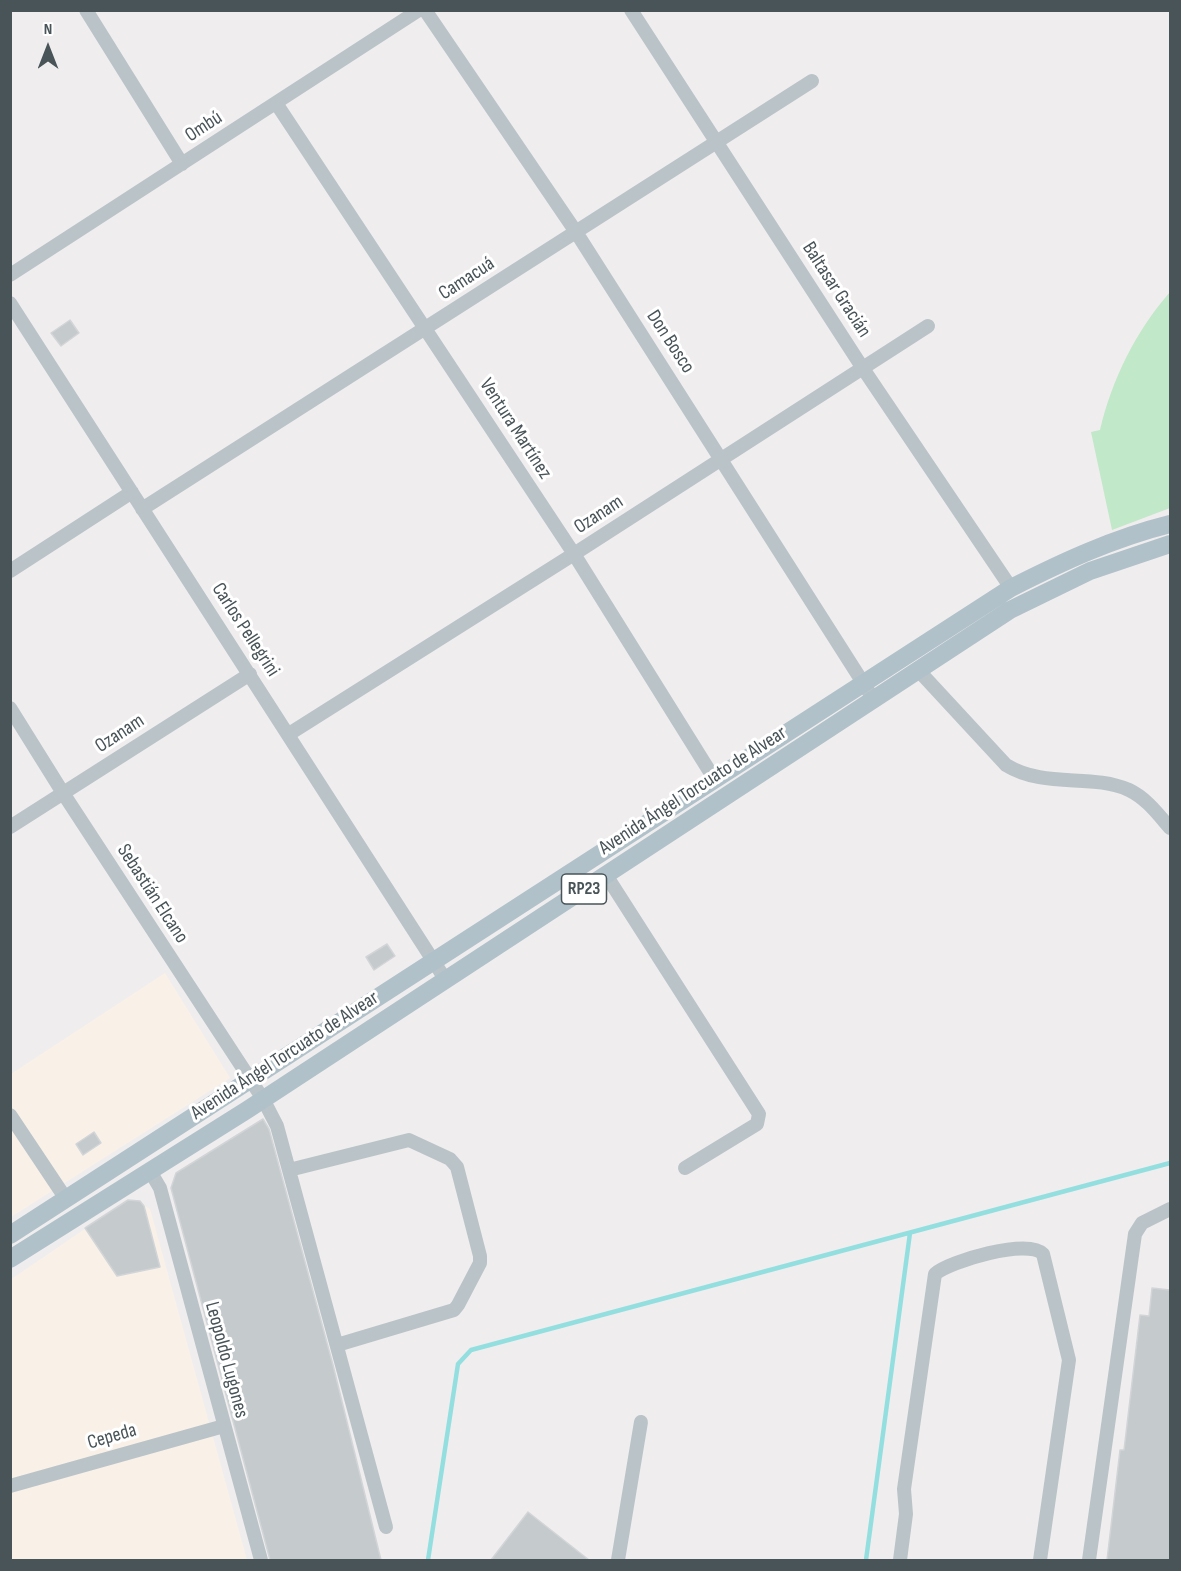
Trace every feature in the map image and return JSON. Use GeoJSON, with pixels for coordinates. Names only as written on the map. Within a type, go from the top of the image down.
{"type":"FeatureCollection","features":[{"type":"Feature","properties":{"kind":"main road","name":"Avenida Ángel Torcuato de Alvear"},"geometry":{"type":"LineString","coordinates":[[10,1259],[263,1099],[606,875],[869,693],[1011,588],[1057,564],[1116,540],[1170,524]]}},
{"type":"Feature","properties":{"kind":"main road","name":"Avenida Ángel Torcuato de Alvear"},"geometry":{"type":"LineString","coordinates":[[10,1235],[715,780],[869,693],[919,671],[1029,600],[1107,565],[1170,544]]}},
{"type":"Feature","properties":{"kind":"street"},"geometry":{"type":"LineString","coordinates":[[86,10],[182,164]]}},
{"type":"Feature","properties":{"kind":"street","name":"Ombú"},"geometry":{"type":"LineString","coordinates":[[10,275],[419,10]]}},
{"type":"Feature","properties":{"kind":"street","name":"Don Bosco"},"geometry":{"type":"LineString","coordinates":[[425,10],[576,232],[722,458],[869,693]]}},
{"type":"Feature","properties":{"kind":"street","name":"Baltasar Gracián"},"geometry":{"type":"LineString","coordinates":[[631,10],[862,367],[1011,588]]}},
{"type":"Feature","properties":{"kind":"street","name":"Camacuá"},"geometry":{"type":"LineString","coordinates":[[142,509],[812,81]]}},
{"type":"Feature","properties":{"kind":"street","name":"Ventura Martínez"},"geometry":{"type":"LineString","coordinates":[[276,103],[574,554],[715,780]]}},
{"type":"Feature","properties":{"kind":"street","name":"Carlos Pellegrini"},"geometry":{"type":"LineString","coordinates":[[10,303],[445,980]]}},
{"type":"Feature","properties":{"kind":"street","name":"Ozanam"},"geometry":{"type":"LineString","coordinates":[[289,734],[928,326]]}},
{"type":"Feature","properties":{"kind":"street"},"geometry":{"type":"LineString","coordinates":[[10,571],[132,492]]}},
{"type":"Feature","properties":{"kind":"street"},"geometry":{"type":"LineString","coordinates":[[919,671],[1006,765],[1021,774],[1035,778],[1118,786],[1145,800],[1170,828]]}},
{"type":"Feature","properties":{"kind":"street","name":"Ozanam"},"geometry":{"type":"LineString","coordinates":[[10,827],[250,674]]}},
{"type":"Feature","properties":{"kind":"street","name":"Sebastián Elcano"},"geometry":{"type":"LineString","coordinates":[[10,708],[263,1099],[277,1126],[386,1527]]}},
{"type":"Feature","properties":{"kind":"street"},"geometry":{"type":"LineString","coordinates":[[606,875],[759,1114],[757,1124],[685,1168]]}},
{"type":"Feature","properties":{"kind":"street"},"geometry":{"type":"LineString","coordinates":[[10,1115],[66,1199]]}},
{"type":"Feature","properties":{"kind":"street"},"geometry":{"type":"LineString","coordinates":[[289,1170],[409,1140],[450,1159],[457,1167],[480,1256],[480,1263],[458,1305],[454,1310],[337,1345]]}},
{"type":"Feature","properties":{"kind":"street","name":"Leopoldo Lugones"},"geometry":{"type":"LineString","coordinates":[[150,1171],[160,1188],[261,1560]]}},
{"type":"Feature","properties":{"kind":"street"},"geometry":{"type":"LineString","coordinates":[[1089,1560],[1135,1234],[1142,1223],[1170,1209]]}},
{"type":"Feature","properties":{"kind":"street"},"geometry":{"type":"LineString","coordinates":[[900,1560],[906,1514],[904,1489],[935,1274],[953,1265],[1016,1247],[1027,1247],[1043,1254],[1069,1360],[1040,1560]]}},
{"type":"Feature","properties":{"kind":"street"},"geometry":{"type":"LineString","coordinates":[[618,1560],[641,1422]]}},
{"type":"Feature","properties":{"kind":"street","name":"Cepeda"},"geometry":{"type":"LineString","coordinates":[[10,1486],[224,1426]]}},
{"type":"Feature","properties":{"kind":"shaded area"},"geometry":{"type":"Polygon","coordinates":[[[165,973],[230,1078],[11,1217],[11,1074],[165,973]]]}},
{"type":"Feature","properties":{"kind":"shaded area"},"geometry":{"type":"Polygon","coordinates":[[[126,1201],[135,1201],[150,1209],[247,1560],[11,1560],[10,1280],[126,1201]]]}},
{"type":"Feature","properties":{"kind":"green space"},"geometry":{"type":"Polygon","coordinates":[[[1170,292],[1170,508],[1112,530],[1091,432],[1100,430],[1111,392],[1127,356],[1146,323],[1170,292]]]}},
{"type":"Feature","properties":{"kind":"building"},"geometry":{"type":"Polygon","coordinates":[[[70,320],[79,333],[61,346],[51,333],[70,320]]]}},
{"type":"Feature","properties":{"kind":"building"},"geometry":{"type":"Polygon","coordinates":[[[387,944],[395,956],[374,970],[366,957],[387,944]]]}},
{"type":"Feature","properties":{"kind":"building"},"geometry":{"type":"Polygon","coordinates":[[[263,1119],[269,1129],[333,1365],[381,1560],[270,1560],[171,1188],[176,1173],[263,1119]]]}},
{"type":"Feature","properties":{"kind":"building"},"geometry":{"type":"Polygon","coordinates":[[[94,1132],[101,1143],[83,1155],[76,1144],[94,1132]]]}},
{"type":"Feature","properties":{"kind":"building"},"geometry":{"type":"Polygon","coordinates":[[[128,1200],[140,1201],[144,1206],[160,1267],[117,1276],[85,1228],[128,1200]]]}},
{"type":"Feature","properties":{"kind":"building"},"geometry":{"type":"Polygon","coordinates":[[[1152,1288],[1170,1290],[1170,1560],[1107,1560],[1120,1450],[1124,1450],[1140,1315],[1149,1316],[1152,1288]]]}},
{"type":"Feature","properties":{"kind":"building"},"geometry":{"type":"Polygon","coordinates":[[[528,1512],[589,1560],[491,1560],[528,1512]]]}},
{"type":"Feature","properties":{"kind":"waterway"},"geometry":{"type":"LineString","coordinates":[[428,1560],[458,1364],[471,1350],[1170,1163]]}},
{"type":"Feature","properties":{"kind":"waterway"},"geometry":{"type":"LineString","coordinates":[[866,1560],[910,1233]]}}]}
